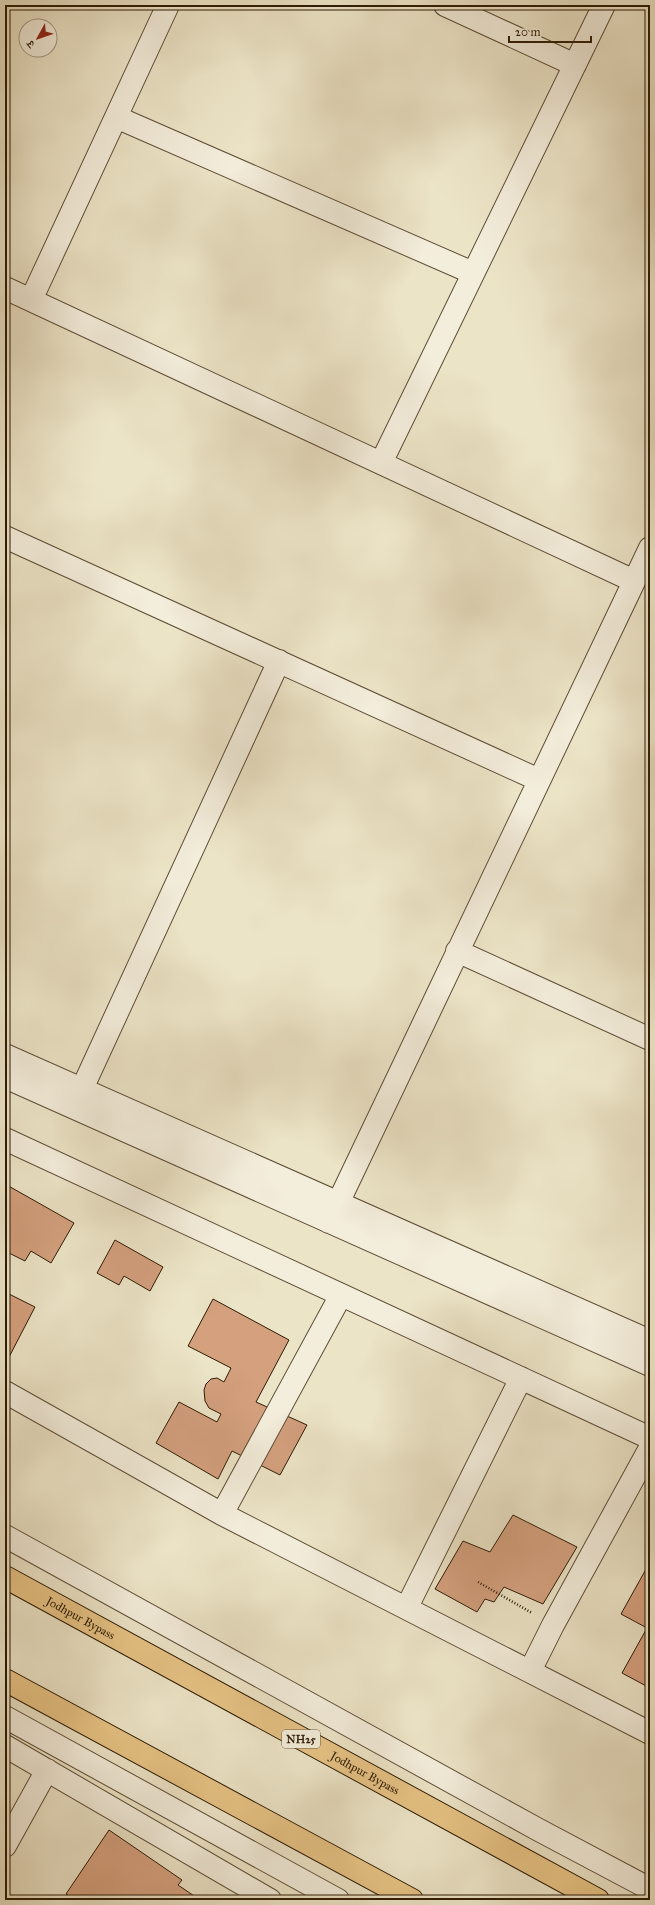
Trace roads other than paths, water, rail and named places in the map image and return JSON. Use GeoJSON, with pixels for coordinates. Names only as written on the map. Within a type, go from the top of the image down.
{"type":"FeatureCollection","features":[{"type":"Feature","properties":{"kind":"highway","name":"Jodhpur Bypass"},"geometry":{"type":"LineString","coordinates":[[5,1577],[598,1900]]}},
{"type":"Feature","properties":{"kind":"highway"},"geometry":{"type":"LineString","coordinates":[[5,1680],[412,1900]]}},
{"type":"Feature","properties":{"kind":"street"},"geometry":{"type":"LineString","coordinates":[[31,300],[168,5]]}},
{"type":"Feature","properties":{"kind":"street"},"geometry":{"type":"LineString","coordinates":[[445,5],[575,64]]}},
{"type":"Feature","properties":{"kind":"street"},"geometry":{"type":"LineString","coordinates":[[381,463],[604,5]]}},
{"type":"Feature","properties":{"kind":"street"},"geometry":{"type":"LineString","coordinates":[[116,117],[473,273]]}},
{"type":"Feature","properties":{"kind":"street"},"geometry":{"type":"LineString","coordinates":[[5,288],[634,581]]}},
{"type":"Feature","properties":{"kind":"street"},"geometry":{"type":"LineString","coordinates":[[5,537],[539,780]]}},
{"type":"Feature","properties":{"kind":"street"},"geometry":{"type":"LineString","coordinates":[[333,1212],[650,548]]}},
{"type":"Feature","properties":{"kind":"street"},"geometry":{"type":"LineString","coordinates":[[82,1089],[279,661]]}},
{"type":"Feature","properties":{"kind":"street"},"geometry":{"type":"LineString","coordinates":[[457,951],[650,1039]]}},
{"type":"Feature","properties":{"kind":"street"},"geometry":{"type":"LineString","coordinates":[[5,1055],[82,1089],[650,1365]]}},
{"type":"Feature","properties":{"kind":"street"},"geometry":{"type":"LineString","coordinates":[[5,1077],[650,1341]]}},
{"type":"Feature","properties":{"kind":"street"},"geometry":{"type":"LineString","coordinates":[[5,1139],[650,1438]]}},
{"type":"Feature","properties":{"kind":"street"},"geometry":{"type":"LineString","coordinates":[[222,1514],[341,1295]]}},
{"type":"Feature","properties":{"kind":"street"},"geometry":{"type":"LineString","coordinates":[[407,1607],[521,1378]]}},
{"type":"Feature","properties":{"kind":"street"},"geometry":{"type":"LineString","coordinates":[[5,1392],[222,1514],[650,1732]]}},
{"type":"Feature","properties":{"kind":"street"},"geometry":{"type":"LineString","coordinates":[[530,1671],[553,1625],[650,1448]]}},
{"type":"Feature","properties":{"kind":"street"},"geometry":{"type":"LineString","coordinates":[[5,1536],[537,1829],[650,1889]]}},
{"type":"Feature","properties":{"kind":"street"},"geometry":{"type":"LineString","coordinates":[[5,1718],[338,1900]]}},
{"type":"Feature","properties":{"kind":"street"},"geometry":{"type":"LineString","coordinates":[[5,1746],[270,1900]]}},
{"type":"Feature","properties":{"kind":"street"},"geometry":{"type":"LineString","coordinates":[[5,1846],[47,1770]]}}]}
